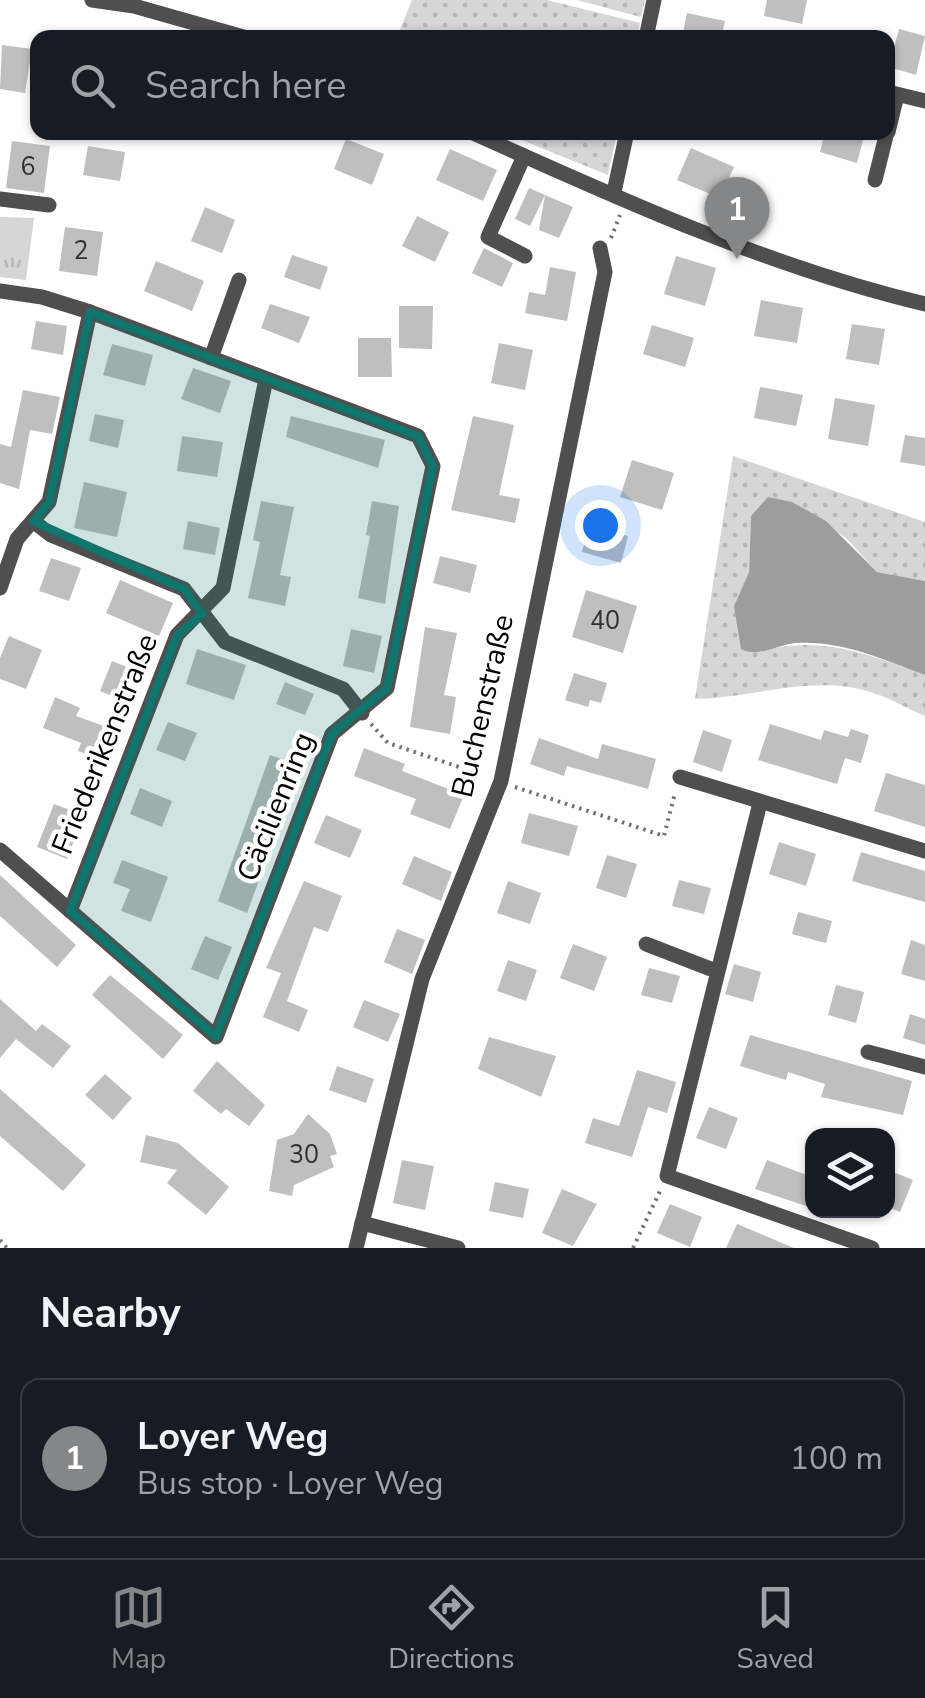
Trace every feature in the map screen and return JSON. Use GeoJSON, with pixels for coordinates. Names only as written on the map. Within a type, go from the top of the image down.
{"type":"FeatureCollection","features":[{"type":"Feature","properties":{"kind":"street"},"geometry":{"type":"LineString","coordinates":[[92,0],[135,3],[221,30]]}},
{"type":"Feature","properties":{"kind":"street"},"geometry":{"type":"LineString","coordinates":[[648,30],[654,0]]}},
{"type":"Feature","properties":{"kind":"street"},"geometry":{"type":"LineString","coordinates":[[895,94],[925,101]]}},
{"type":"Feature","properties":{"kind":"street"},"geometry":{"type":"LineString","coordinates":[[488,140],[826,277],[925,304]]}},
{"type":"Feature","properties":{"kind":"street"},"geometry":{"type":"LineString","coordinates":[[619,194],[626,140]]}},
{"type":"Feature","properties":{"kind":"street"},"geometry":{"type":"LineString","coordinates":[[874,180],[885,140]]}},
{"type":"Feature","properties":{"kind":"street"},"geometry":{"type":"LineString","coordinates":[[524,156],[488,237],[525,256]]}},
{"type":"Feature","properties":{"kind":"street"},"geometry":{"type":"LineString","coordinates":[[0,199],[49,205]]}},
{"type":"Feature","properties":{"kind":"street","name":"Buchenstraße"},"geometry":{"type":"LineString","coordinates":[[356,1248],[422,979],[501,781],[605,272],[600,248]]}},
{"type":"Feature","properties":{"kind":"street"},"geometry":{"type":"LineString","coordinates":[[211,358],[239,280]]}},
{"type":"Feature","properties":{"kind":"street","name":"Cäcilienring"},"geometry":{"type":"LineString","coordinates":[[0,291],[42,297],[90,312],[418,436],[433,466],[388,688],[332,734],[216,1037],[0,850]]}},
{"type":"Feature","properties":{"kind":"street"},"geometry":{"type":"LineString","coordinates":[[0,588],[18,540],[49,502],[90,312]]}},
{"type":"Feature","properties":{"kind":"street","name":"Friederikenstraße"},"geometry":{"type":"LineString","coordinates":[[70,911],[176,635],[202,614],[224,588],[266,379]]}},
{"type":"Feature","properties":{"kind":"street"},"geometry":{"type":"LineString","coordinates":[[33,521],[51,536],[184,589],[225,642],[343,689],[362,713]]}},
{"type":"Feature","properties":{"kind":"street"},"geometry":{"type":"LineString","coordinates":[[680,777],[925,851]]}},
{"type":"Feature","properties":{"kind":"street"},"geometry":{"type":"LineString","coordinates":[[760,802],[667,1176],[872,1248]]}},
{"type":"Feature","properties":{"kind":"street"},"geometry":{"type":"LineString","coordinates":[[646,944],[716,972]]}},
{"type":"Feature","properties":{"kind":"street"},"geometry":{"type":"LineString","coordinates":[[868,1052],[925,1067]]}},
{"type":"Feature","properties":{"kind":"street"},"geometry":{"type":"LineString","coordinates":[[362,1223],[458,1248]]}},
{"type":"Feature","properties":{"kind":"path"},"geometry":{"type":"LineString","coordinates":[[600,248],[615,235],[619,194]]}},
{"type":"Feature","properties":{"kind":"path"},"geometry":{"type":"LineString","coordinates":[[362,713],[388,743],[664,836],[680,777]]}},
{"type":"Feature","properties":{"kind":"path"},"geometry":{"type":"LineString","coordinates":[[634,1248],[667,1176]]}},
{"type":"Feature","properties":{"kind":"path"},"geometry":{"type":"LineString","coordinates":[[0,1240],[7,1248]]}},
{"type":"Feature","properties":{"kind":"highlighted area"},"geometry":{"type":"Polygon","coordinates":[[[90,312],[418,436],[433,466],[387,688],[332,734],[216,1037],[70,911],[177,635],[202,614],[184,589],[33,521],[49,502],[90,312]]]}},
{"type":"Feature","properties":{"kind":"green space"},"geometry":{"type":"Polygon","coordinates":[[[412,0],[547,0],[640,23],[638,30],[400,30],[412,0]]]}},
{"type":"Feature","properties":{"kind":"green space"},"geometry":{"type":"Polygon","coordinates":[[[577,0],[645,0],[641,17],[577,0]]]}},
{"type":"Feature","properties":{"kind":"green space"},"geometry":{"type":"Polygon","coordinates":[[[521,140],[616,140],[608,175],[521,140]]]}},
{"type":"Feature","properties":{"kind":"green space"},"geometry":{"type":"Polygon","coordinates":[[[0,217],[34,218],[26,280],[0,277],[0,217]]]}},
{"type":"Feature","properties":{"kind":"green space"},"geometry":{"type":"Polygon","coordinates":[[[733,456],[925,522],[925,581],[877,572],[846,538],[792,502],[751,516],[749,572],[734,606],[759,652],[823,646],[863,654],[925,675],[925,716],[867,691],[825,685],[695,699],[733,456]]]}},
{"type":"Feature","properties":{"kind":"shaded area"},"geometry":{"type":"Polygon","coordinates":[[[768,497],[792,502],[826,521],[877,572],[925,581],[925,675],[829,644],[795,643],[754,652],[741,649],[734,606],[749,572],[751,516],[768,497]]]}},
{"type":"Feature","properties":{"kind":"building"},"geometry":{"type":"Polygon","coordinates":[[[767,0],[807,0],[802,24],[764,16],[767,0]]]}},
{"type":"Feature","properties":{"kind":"building"},"geometry":{"type":"Polygon","coordinates":[[[687,13],[725,21],[723,30],[684,30],[687,13]]]}},
{"type":"Feature","properties":{"kind":"building"},"geometry":{"type":"Polygon","coordinates":[[[899,29],[925,36],[916,75],[895,69],[899,29]]]}},
{"type":"Feature","properties":{"kind":"building"},"geometry":{"type":"Polygon","coordinates":[[[2,45],[30,49],[25,93],[0,89],[2,45]]]}},
{"type":"Feature","properties":{"kind":"building"},"geometry":{"type":"Polygon","coordinates":[[[346,140],[384,154],[372,185],[334,169],[346,140]]]}},
{"type":"Feature","properties":{"kind":"building"},"geometry":{"type":"Polygon","coordinates":[[[823,140],[863,140],[857,163],[820,152],[823,140]]]}},
{"type":"Feature","properties":{"kind":"building"},"geometry":{"type":"Polygon","coordinates":[[[12,141],[50,146],[44,193],[6,188],[12,141]]]}},
{"type":"Feature","properties":{"kind":"building"},"geometry":{"type":"Polygon","coordinates":[[[88,146],[125,152],[120,181],[83,175],[88,146]]]}},
{"type":"Feature","properties":{"kind":"building"},"geometry":{"type":"Polygon","coordinates":[[[691,148],[734,167],[720,198],[677,180],[691,148]]]}},
{"type":"Feature","properties":{"kind":"building"},"geometry":{"type":"Polygon","coordinates":[[[450,149],[497,170],[483,201],[436,180],[450,149]]]}},
{"type":"Feature","properties":{"kind":"building"},"geometry":{"type":"Polygon","coordinates":[[[529,188],[545,195],[530,226],[515,219],[529,188]]]}},
{"type":"Feature","properties":{"kind":"building"},"geometry":{"type":"Polygon","coordinates":[[[545,195],[573,207],[559,238],[539,230],[545,195]]]}},
{"type":"Feature","properties":{"kind":"building"},"geometry":{"type":"Polygon","coordinates":[[[205,207],[235,220],[222,253],[191,241],[205,207]]]}},
{"type":"Feature","properties":{"kind":"building"},"geometry":{"type":"Polygon","coordinates":[[[417,216],[449,232],[435,262],[402,246],[417,216]]]}},
{"type":"Feature","properties":{"kind":"building"},"geometry":{"type":"Polygon","coordinates":[[[65,227],[103,232],[97,276],[59,271],[65,227]]]}},
{"type":"Feature","properties":{"kind":"building"},"geometry":{"type":"Polygon","coordinates":[[[484,248],[513,263],[502,287],[472,273],[484,248]]]}},
{"type":"Feature","properties":{"kind":"building"},"geometry":{"type":"Polygon","coordinates":[[[292,255],[328,267],[320,290],[284,277],[292,255]]]}},
{"type":"Feature","properties":{"kind":"building"},"geometry":{"type":"Polygon","coordinates":[[[676,256],[716,268],[705,306],[664,294],[676,256]]]}},
{"type":"Feature","properties":{"kind":"building"},"geometry":{"type":"Polygon","coordinates":[[[156,261],[204,281],[192,311],[144,291],[156,261]]]}},
{"type":"Feature","properties":{"kind":"building"},"geometry":{"type":"Polygon","coordinates":[[[550,267],[576,272],[567,321],[525,313],[529,292],[545,295],[550,267]]]}},
{"type":"Feature","properties":{"kind":"building"},"geometry":{"type":"Polygon","coordinates":[[[761,300],[803,308],[797,343],[754,336],[761,300]]]}},
{"type":"Feature","properties":{"kind":"building"},"geometry":{"type":"Polygon","coordinates":[[[270,304],[310,317],[299,343],[261,328],[270,304]]]}},
{"type":"Feature","properties":{"kind":"building"},"geometry":{"type":"Polygon","coordinates":[[[399,306],[433,306],[432,349],[399,348],[399,306]]]}},
{"type":"Feature","properties":{"kind":"building"},"geometry":{"type":"Polygon","coordinates":[[[36,321],[67,326],[63,355],[31,349],[36,321]]]}},
{"type":"Feature","properties":{"kind":"building"},"geometry":{"type":"Polygon","coordinates":[[[852,324],[885,329],[879,365],[846,359],[852,324]]]}},
{"type":"Feature","properties":{"kind":"building"},"geometry":{"type":"Polygon","coordinates":[[[652,325],[694,338],[685,367],[643,354],[652,325]]]}},
{"type":"Feature","properties":{"kind":"building"},"geometry":{"type":"Polygon","coordinates":[[[358,338],[391,338],[392,377],[358,377],[358,338]]]}},
{"type":"Feature","properties":{"kind":"building"},"geometry":{"type":"Polygon","coordinates":[[[499,343],[533,350],[525,390],[491,383],[499,343]]]}},
{"type":"Feature","properties":{"kind":"building"},"geometry":{"type":"Polygon","coordinates":[[[112,344],[153,355],[145,386],[103,375],[112,344]]]}},
{"type":"Feature","properties":{"kind":"building"},"geometry":{"type":"Polygon","coordinates":[[[193,368],[231,381],[220,413],[181,399],[193,368]]]}},
{"type":"Feature","properties":{"kind":"building"},"geometry":{"type":"Polygon","coordinates":[[[760,387],[803,395],[796,426],[754,418],[760,387]]]}},
{"type":"Feature","properties":{"kind":"building"},"geometry":{"type":"Polygon","coordinates":[[[23,390],[60,397],[52,434],[30,430],[19,489],[0,483],[0,444],[11,447],[23,390]]]}},
{"type":"Feature","properties":{"kind":"building"},"geometry":{"type":"Polygon","coordinates":[[[835,398],[875,405],[868,446],[828,439],[835,398]]]}},
{"type":"Feature","properties":{"kind":"building"},"geometry":{"type":"Polygon","coordinates":[[[95,414],[124,420],[118,448],[89,441],[95,414]]]}},
{"type":"Feature","properties":{"kind":"building"},"geometry":{"type":"Polygon","coordinates":[[[291,416],[385,440],[378,468],[286,437],[291,416]]]}},
{"type":"Feature","properties":{"kind":"building"},"geometry":{"type":"Polygon","coordinates":[[[473,416],[514,425],[499,495],[520,499],[515,523],[451,510],[473,416]]]}},
{"type":"Feature","properties":{"kind":"building"},"geometry":{"type":"Polygon","coordinates":[[[905,435],[925,438],[925,466],[900,462],[905,435]]]}},
{"type":"Feature","properties":{"kind":"building"},"geometry":{"type":"Polygon","coordinates":[[[182,436],[223,442],[217,477],[177,471],[182,436]]]}},
{"type":"Feature","properties":{"kind":"building"},"geometry":{"type":"Polygon","coordinates":[[[632,460],[674,473],[662,510],[620,497],[632,460]]]}},
{"type":"Feature","properties":{"kind":"building"},"geometry":{"type":"Polygon","coordinates":[[[84,482],[127,492],[117,537],[74,528],[84,482]]]}},
{"type":"Feature","properties":{"kind":"building"},"geometry":{"type":"Polygon","coordinates":[[[261,501],[294,507],[280,575],[291,577],[285,606],[248,598],[260,542],[253,540],[261,501]]]}},
{"type":"Feature","properties":{"kind":"building"},"geometry":{"type":"Polygon","coordinates":[[[372,501],[399,506],[385,604],[358,598],[370,536],[366,535],[372,501]]]}},
{"type":"Feature","properties":{"kind":"building"},"geometry":{"type":"Polygon","coordinates":[[[188,521],[220,528],[215,555],[183,549],[188,521]]]}},
{"type":"Feature","properties":{"kind":"building"},"geometry":{"type":"Polygon","coordinates":[[[589,525],[628,536],[621,563],[582,552],[589,525]]]}},
{"type":"Feature","properties":{"kind":"building"},"geometry":{"type":"Polygon","coordinates":[[[440,556],[477,565],[470,593],[433,583],[440,556]]]}},
{"type":"Feature","properties":{"kind":"building"},"geometry":{"type":"Polygon","coordinates":[[[51,558],[81,568],[69,601],[39,591],[51,558]]]}},
{"type":"Feature","properties":{"kind":"building"},"geometry":{"type":"Polygon","coordinates":[[[120,580],[173,603],[159,636],[106,613],[120,580]]]}},
{"type":"Feature","properties":{"kind":"building"},"geometry":{"type":"Polygon","coordinates":[[[586,590],[637,606],[623,653],[572,637],[586,590]]]}},
{"type":"Feature","properties":{"kind":"building"},"geometry":{"type":"Polygon","coordinates":[[[425,627],[457,633],[444,695],[456,697],[450,734],[410,727],[425,627]]]}},
{"type":"Feature","properties":{"kind":"building"},"geometry":{"type":"Polygon","coordinates":[[[351,629],[382,636],[374,673],[343,666],[351,629]]]}},
{"type":"Feature","properties":{"kind":"building"},"geometry":{"type":"Polygon","coordinates":[[[9,636],[42,650],[26,689],[0,679],[0,658],[9,636]]]}},
{"type":"Feature","properties":{"kind":"building"},"geometry":{"type":"Polygon","coordinates":[[[197,649],[246,665],[234,700],[186,684],[197,649]]]}},
{"type":"Feature","properties":{"kind":"building"},"geometry":{"type":"Polygon","coordinates":[[[112,661],[144,674],[131,704],[100,691],[112,661]]]}},
{"type":"Feature","properties":{"kind":"building"},"geometry":{"type":"Polygon","coordinates":[[[574,673],[607,683],[601,703],[590,700],[588,707],[565,700],[574,673]]]}},
{"type":"Feature","properties":{"kind":"building"},"geometry":{"type":"Polygon","coordinates":[[[285,682],[314,694],[305,715],[276,704],[285,682]]]}},
{"type":"Feature","properties":{"kind":"building"},"geometry":{"type":"Polygon","coordinates":[[[55,697],[80,708],[76,716],[115,730],[104,761],[78,751],[81,743],[43,728],[55,697]]]}},
{"type":"Feature","properties":{"kind":"building"},"geometry":{"type":"Polygon","coordinates":[[[168,722],[197,733],[185,761],[156,750],[168,722]]]}},
{"type":"Feature","properties":{"kind":"building"},"geometry":{"type":"Polygon","coordinates":[[[770,724],[821,740],[824,730],[848,737],[851,729],[869,735],[861,763],[845,758],[837,784],[758,760],[770,724]]]}},
{"type":"Feature","properties":{"kind":"building"},"geometry":{"type":"Polygon","coordinates":[[[703,730],[732,740],[722,772],[693,762],[703,730]]]}},
{"type":"Feature","properties":{"kind":"building"},"geometry":{"type":"Polygon","coordinates":[[[539,738],[598,759],[602,744],[656,759],[648,789],[567,766],[564,776],[530,764],[539,738]]]}},
{"type":"Feature","properties":{"kind":"building"},"geometry":{"type":"Polygon","coordinates":[[[364,748],[405,764],[402,771],[464,795],[450,829],[410,814],[416,799],[354,776],[364,748]]]}},
{"type":"Feature","properties":{"kind":"building"},"geometry":{"type":"Polygon","coordinates":[[[270,755],[301,766],[247,913],[218,901],[270,755]]]}},
{"type":"Feature","properties":{"kind":"building"},"geometry":{"type":"Polygon","coordinates":[[[886,773],[925,785],[925,827],[874,811],[886,773]]]}},
{"type":"Feature","properties":{"kind":"building"},"geometry":{"type":"Polygon","coordinates":[[[140,788],[172,801],[162,827],[130,814],[140,788]]]}},
{"type":"Feature","properties":{"kind":"building"},"geometry":{"type":"Polygon","coordinates":[[[54,804],[84,815],[67,859],[37,847],[54,804]]]}},
{"type":"Feature","properties":{"kind":"building"},"geometry":{"type":"Polygon","coordinates":[[[529,813],[578,826],[569,856],[521,843],[529,813]]]}},
{"type":"Feature","properties":{"kind":"building"},"geometry":{"type":"Polygon","coordinates":[[[326,815],[362,830],[350,858],[314,843],[326,815]]]}},
{"type":"Feature","properties":{"kind":"building"},"geometry":{"type":"Polygon","coordinates":[[[779,842],[816,854],[806,886],[769,874],[779,842]]]}},
{"type":"Feature","properties":{"kind":"building"},"geometry":{"type":"Polygon","coordinates":[[[861,852],[925,871],[925,902],[852,881],[861,852]]]}},
{"type":"Feature","properties":{"kind":"building"},"geometry":{"type":"Polygon","coordinates":[[[607,855],[637,864],[626,898],[596,888],[607,855]]]}},
{"type":"Feature","properties":{"kind":"building"},"geometry":{"type":"Polygon","coordinates":[[[414,856],[452,872],[441,901],[402,884],[414,856]]]}},
{"type":"Feature","properties":{"kind":"building"},"geometry":{"type":"Polygon","coordinates":[[[122,860],[168,877],[151,922],[121,911],[130,889],[113,883],[122,860]]]}},
{"type":"Feature","properties":{"kind":"building"},"geometry":{"type":"Polygon","coordinates":[[[0,875],[76,945],[57,967],[0,916],[0,875]]]}},
{"type":"Feature","properties":{"kind":"building"},"geometry":{"type":"Polygon","coordinates":[[[679,880],[711,888],[704,914],[672,906],[679,880]]]}},
{"type":"Feature","properties":{"kind":"building"},"geometry":{"type":"Polygon","coordinates":[[[304,881],[342,896],[328,932],[314,927],[287,1001],[308,1010],[299,1032],[263,1017],[281,973],[266,968],[304,881]]]}},
{"type":"Feature","properties":{"kind":"building"},"geometry":{"type":"Polygon","coordinates":[[[508,881],[541,893],[530,924],[497,913],[508,881]]]}},
{"type":"Feature","properties":{"kind":"building"},"geometry":{"type":"Polygon","coordinates":[[[798,912],[832,921],[826,943],[792,934],[798,912]]]}},
{"type":"Feature","properties":{"kind":"building"},"geometry":{"type":"Polygon","coordinates":[[[397,929],[425,940],[412,974],[384,962],[397,929]]]}},
{"type":"Feature","properties":{"kind":"building"},"geometry":{"type":"Polygon","coordinates":[[[205,936],[232,947],[218,980],[191,969],[205,936]]]}},
{"type":"Feature","properties":{"kind":"building"},"geometry":{"type":"Polygon","coordinates":[[[911,940],[925,945],[925,981],[901,974],[911,940]]]}},
{"type":"Feature","properties":{"kind":"building"},"geometry":{"type":"Polygon","coordinates":[[[573,944],[607,957],[594,991],[560,978],[573,944]]]}},
{"type":"Feature","properties":{"kind":"building"},"geometry":{"type":"Polygon","coordinates":[[[508,960],[537,970],[526,1001],[497,991],[508,960]]]}},
{"type":"Feature","properties":{"kind":"building"},"geometry":{"type":"Polygon","coordinates":[[[734,964],[761,972],[753,1002],[725,994],[734,964]]]}},
{"type":"Feature","properties":{"kind":"building"},"geometry":{"type":"Polygon","coordinates":[[[649,968],[680,976],[672,1003],[641,995],[649,968]]]}},
{"type":"Feature","properties":{"kind":"building"},"geometry":{"type":"Polygon","coordinates":[[[110,975],[183,1035],[163,1059],[92,995],[110,975]]]}},
{"type":"Feature","properties":{"kind":"building"},"geometry":{"type":"Polygon","coordinates":[[[836,985],[864,992],[856,1023],[828,1015],[836,985]]]}},
{"type":"Feature","properties":{"kind":"building"},"geometry":{"type":"Polygon","coordinates":[[[0,999],[36,1031],[42,1024],[71,1046],[53,1068],[16,1039],[0,1058],[0,999]]]}},
{"type":"Feature","properties":{"kind":"building"},"geometry":{"type":"Polygon","coordinates":[[[364,1000],[400,1014],[388,1042],[353,1027],[364,1000]]]}},
{"type":"Feature","properties":{"kind":"building"},"geometry":{"type":"Polygon","coordinates":[[[910,1014],[925,1019],[925,1045],[903,1038],[910,1014]]]}},
{"type":"Feature","properties":{"kind":"building"},"geometry":{"type":"Polygon","coordinates":[[[750,1035],[912,1081],[903,1115],[821,1097],[825,1084],[788,1072],[786,1080],[740,1066],[750,1035]]]}},
{"type":"Feature","properties":{"kind":"building"},"geometry":{"type":"Polygon","coordinates":[[[489,1037],[556,1056],[541,1097],[478,1069],[489,1037]]]}},
{"type":"Feature","properties":{"kind":"building"},"geometry":{"type":"Polygon","coordinates":[[[217,1061],[265,1105],[249,1126],[226,1109],[221,1114],[193,1091],[217,1061]]]}},
{"type":"Feature","properties":{"kind":"building"},"geometry":{"type":"Polygon","coordinates":[[[337,1066],[374,1079],[366,1103],[329,1090],[337,1066]]]}},
{"type":"Feature","properties":{"kind":"building"},"geometry":{"type":"Polygon","coordinates":[[[637,1070],[676,1082],[667,1113],[648,1107],[632,1157],[585,1143],[593,1118],[619,1126],[637,1070]]]}},
{"type":"Feature","properties":{"kind":"building"},"geometry":{"type":"Polygon","coordinates":[[[105,1074],[132,1098],[113,1120],[85,1095],[105,1074]]]}},
{"type":"Feature","properties":{"kind":"building"},"geometry":{"type":"Polygon","coordinates":[[[0,1089],[86,1165],[63,1191],[0,1136],[0,1089]]]}},
{"type":"Feature","properties":{"kind":"building"},"geometry":{"type":"Polygon","coordinates":[[[709,1107],[738,1118],[726,1149],[696,1138],[709,1107]]]}},
{"type":"Feature","properties":{"kind":"building"},"geometry":{"type":"Polygon","coordinates":[[[308,1114],[330,1134],[337,1154],[330,1156],[334,1167],[294,1185],[292,1196],[269,1191],[277,1140],[294,1134],[308,1114]]]}},
{"type":"Feature","properties":{"kind":"building"},"geometry":{"type":"Polygon","coordinates":[[[146,1135],[178,1143],[229,1187],[206,1215],[167,1183],[177,1170],[140,1162],[146,1135]]]}},
{"type":"Feature","properties":{"kind":"building"},"geometry":{"type":"Polygon","coordinates":[[[402,1160],[434,1166],[425,1210],[393,1203],[402,1160]]]}},
{"type":"Feature","properties":{"kind":"building"},"geometry":{"type":"Polygon","coordinates":[[[767,1160],[805,1174],[805,1206],[755,1189],[767,1160]]]}},
{"type":"Feature","properties":{"kind":"building"},"geometry":{"type":"Polygon","coordinates":[[[895,1173],[913,1180],[900,1212],[895,1210],[895,1173]]]}},
{"type":"Feature","properties":{"kind":"building"},"geometry":{"type":"Polygon","coordinates":[[[495,1182],[529,1189],[523,1218],[489,1211],[495,1182]]]}},
{"type":"Feature","properties":{"kind":"building"},"geometry":{"type":"Polygon","coordinates":[[[562,1189],[597,1204],[573,1246],[542,1233],[562,1189]]]}},
{"type":"Feature","properties":{"kind":"building"},"geometry":{"type":"Polygon","coordinates":[[[670,1204],[702,1217],[690,1247],[657,1233],[670,1204]]]}},
{"type":"Feature","properties":{"kind":"building"},"geometry":{"type":"Polygon","coordinates":[[[737,1224],[794,1248],[726,1248],[737,1224]]]}},
{"type":"Feature","properties":{"kind":"place","name":"Loyer Weg"},"geometry":{"type":"Point","coordinates":[737,259]}}]}
